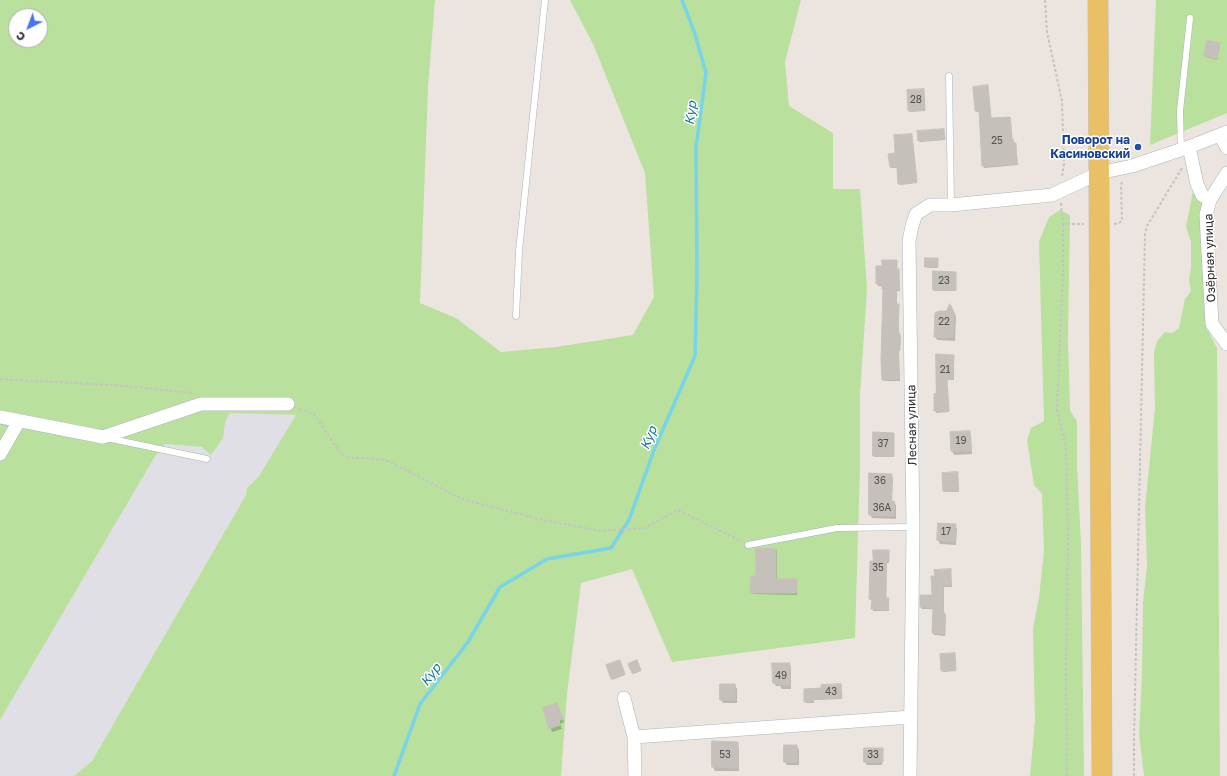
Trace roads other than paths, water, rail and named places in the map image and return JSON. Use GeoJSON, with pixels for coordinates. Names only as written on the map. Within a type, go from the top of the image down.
{"type":"FeatureCollection","features":[{"type":"Feature","properties":{"kind":"main road"},"geometry":{"type":"LineString","coordinates":[[1098,0],[1102,776]]}},
{"type":"Feature","properties":{"kind":"street"},"geometry":{"type":"LineString","coordinates":[[1099,173],[1132,166],[1187,150],[1224,133],[1227,148]]}},
{"type":"Feature","properties":{"kind":"street"},"geometry":{"type":"LineString","coordinates":[[1187,150],[1197,184],[1202,195],[1210,200]]}},
{"type":"Feature","properties":{"kind":"street","name":"Лесная улица"},"geometry":{"type":"LineString","coordinates":[[910,776],[913,527],[909,241],[912,226],[916,214],[930,205],[1056,193],[1099,173]]}},
{"type":"Feature","properties":{"kind":"street","name":"Озёрная улица"},"geometry":{"type":"LineString","coordinates":[[1227,173],[1210,200],[1206,215],[1212,324],[1227,344]]}},
{"type":"Feature","properties":{"kind":"street"},"geometry":{"type":"LineString","coordinates":[[0,417],[103,437],[201,404],[288,404]]}},
{"type":"Feature","properties":{"kind":"street"},"geometry":{"type":"LineString","coordinates":[[0,454],[19,421]]}},
{"type":"Feature","properties":{"kind":"street"},"geometry":{"type":"LineString","coordinates":[[624,698],[634,737],[635,776]]}},
{"type":"Feature","properties":{"kind":"street"},"geometry":{"type":"LineString","coordinates":[[634,737],[911,717]]}},
{"type":"Feature","properties":{"kind":"lane"},"geometry":{"type":"LineString","coordinates":[[516,316],[518,251],[545,0]]}},
{"type":"Feature","properties":{"kind":"lane"},"geometry":{"type":"LineString","coordinates":[[1187,150],[1180,111],[1190,18]]}},
{"type":"Feature","properties":{"kind":"lane"},"geometry":{"type":"LineString","coordinates":[[949,76],[951,204]]}},
{"type":"Feature","properties":{"kind":"lane"},"geometry":{"type":"LineString","coordinates":[[103,437],[207,459]]}},
{"type":"Feature","properties":{"kind":"lane"},"geometry":{"type":"LineString","coordinates":[[748,545],[837,528],[913,527]]}},
{"type":"Feature","properties":{"kind":"waterway","name":"Кур"},"geometry":{"type":"LineString","coordinates":[[394,776],[420,704],[468,642],[500,587],[547,559],[611,548],[629,520],[654,450],[695,356],[697,274],[696,148],[706,73],[695,34],[682,0]]}},
{"type":"Feature","properties":{"kind":"place","name":"Поворот на Касиновский"},"geometry":{"type":"Point","coordinates":[1138,147]}}]}
